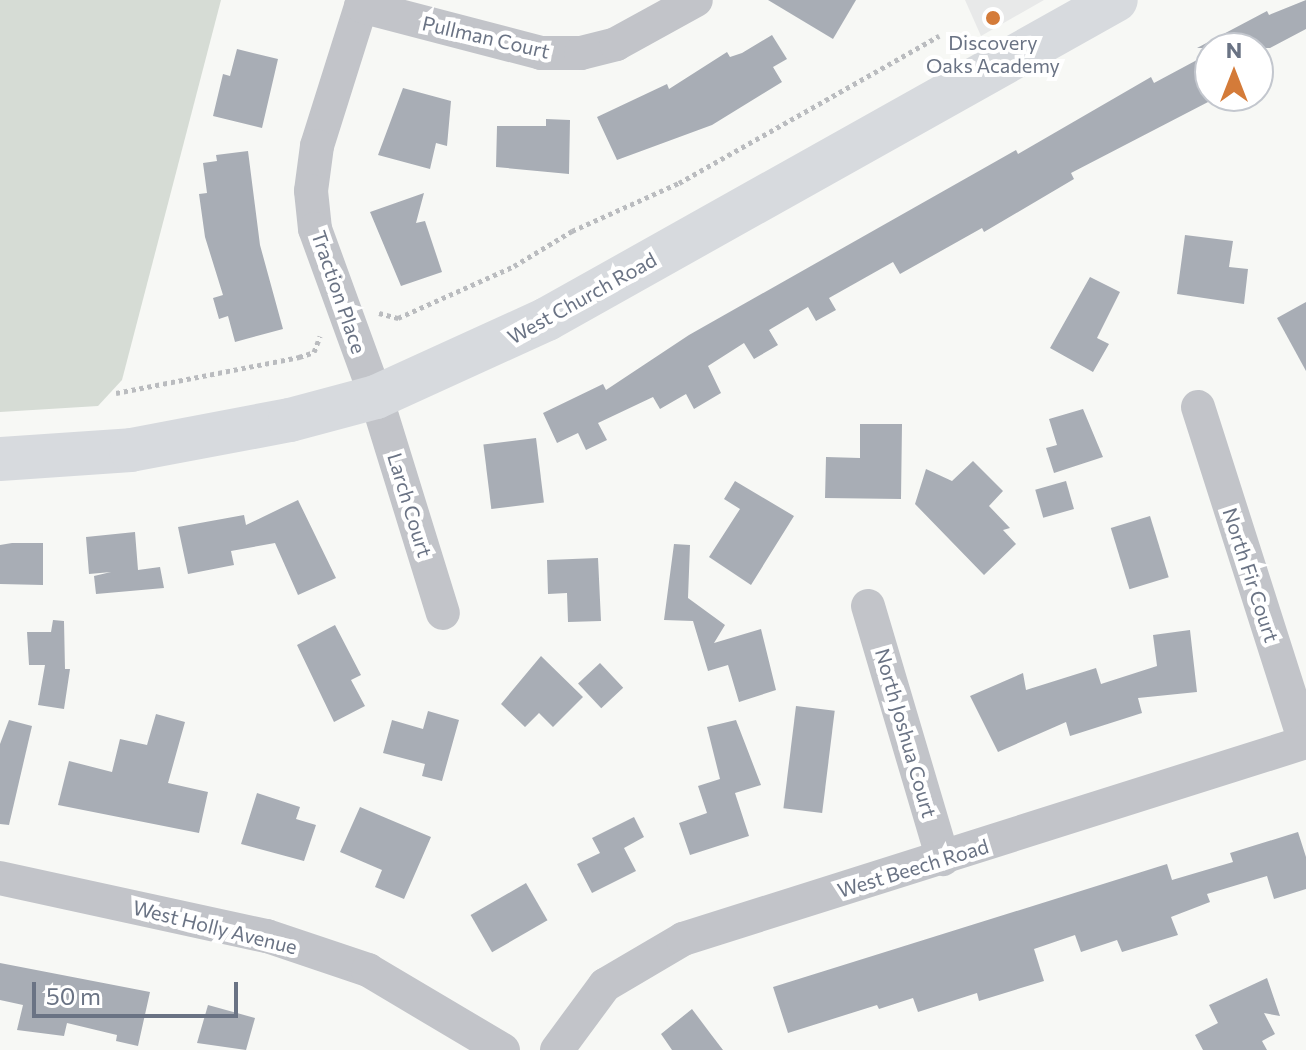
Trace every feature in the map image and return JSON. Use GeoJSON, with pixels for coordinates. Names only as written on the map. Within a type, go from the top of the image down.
{"type":"FeatureCollection","features":[{"type":"Feature","properties":{"kind":"main road","name":"West Church Road"},"geometry":{"type":"LineString","coordinates":[[0,459],[131,450],[290,420],[376,397],[547,319],[1110,1]]}},
{"type":"Feature","properties":{"kind":"street","name":"Pullman Court"},"geometry":{"type":"LineString","coordinates":[[362,3],[541,53],[581,53],[616,44],[696,0]]}},
{"type":"Feature","properties":{"kind":"street","name":"Traction Place"},"geometry":{"type":"LineString","coordinates":[[362,3],[317,146],[311,191],[315,229],[376,397]]}},
{"type":"Feature","properties":{"kind":"street","name":"Larch Court"},"geometry":{"type":"LineString","coordinates":[[376,397],[443,613]]}},
{"type":"Feature","properties":{"kind":"street","name":"North Fir Court"},"geometry":{"type":"LineString","coordinates":[[1198,407],[1306,742]]}},
{"type":"Feature","properties":{"kind":"street","name":"North Joshua Court"},"geometry":{"type":"LineString","coordinates":[[868,606],[943,859]]}},
{"type":"Feature","properties":{"kind":"street","name":"West Beech Road"},"geometry":{"type":"LineString","coordinates":[[557,1050],[605,985],[683,939],[1306,742]]}},
{"type":"Feature","properties":{"kind":"street","name":"West Holly Avenue"},"geometry":{"type":"LineString","coordinates":[[0,878],[267,936],[368,970],[503,1050]]}},
{"type":"Feature","properties":{"kind":"path"},"geometry":{"type":"LineString","coordinates":[[372,306],[398,318],[428,307],[572,231],[679,183],[939,36]]}},
{"type":"Feature","properties":{"kind":"path"},"geometry":{"type":"LineString","coordinates":[[116,393],[314,352],[320,329],[328,325]]}},
{"type":"Feature","properties":{"kind":"shaded area"},"geometry":{"type":"Polygon","coordinates":[[[0,0],[221,0],[122,380],[98,406],[0,412],[0,0]]]}},
{"type":"Feature","properties":{"kind":"shaded area","name":"Discovery Oaks Academy"},"geometry":{"type":"Polygon","coordinates":[[[965,0],[1044,0],[981,36],[965,0]]]}},
{"type":"Feature","properties":{"kind":"building"},"geometry":{"type":"Polygon","coordinates":[[[768,0],[856,0],[833,39],[768,0]]]}},
{"type":"Feature","properties":{"kind":"building"},"geometry":{"type":"Polygon","coordinates":[[[1306,0],[1306,29],[1274,46],[1274,32],[1227,32],[1267,11],[1269,15],[1306,0]]]}},
{"type":"Feature","properties":{"kind":"building"},"geometry":{"type":"Polygon","coordinates":[[[772,35],[787,59],[773,67],[782,82],[712,125],[617,160],[597,117],[667,84],[669,89],[727,52],[730,57],[742,53],[772,35]]]}},
{"type":"Feature","properties":{"kind":"building"},"geometry":{"type":"Polygon","coordinates":[[[237,49],[278,59],[262,128],[213,116],[223,74],[230,76],[237,49]]]}},
{"type":"Feature","properties":{"kind":"building"},"geometry":{"type":"Polygon","coordinates":[[[1194,62],[1194,109],[1071,173],[1074,179],[984,232],[982,228],[900,274],[893,262],[829,298],[836,310],[816,321],[808,307],[769,330],[778,345],[754,359],[744,343],[708,366],[721,393],[694,409],[686,394],[660,409],[653,397],[598,423],[607,440],[586,450],[578,433],[557,443],[543,413],[603,384],[606,390],[689,335],[1016,150],[1018,154],[1151,77],[1154,83],[1194,62]]]}},
{"type":"Feature","properties":{"kind":"building"},"geometry":{"type":"Polygon","coordinates":[[[403,88],[451,101],[447,146],[436,143],[430,169],[378,155],[403,88]]]}},
{"type":"Feature","properties":{"kind":"building"},"geometry":{"type":"Polygon","coordinates":[[[546,119],[570,120],[569,174],[496,167],[497,126],[546,126],[546,119]]]}},
{"type":"Feature","properties":{"kind":"building"},"geometry":{"type":"Polygon","coordinates":[[[248,151],[260,245],[283,329],[235,342],[228,316],[219,319],[213,298],[223,295],[205,237],[199,194],[207,193],[203,163],[217,161],[216,155],[248,151]]]}},
{"type":"Feature","properties":{"kind":"building"},"geometry":{"type":"Polygon","coordinates":[[[424,193],[416,223],[425,221],[442,272],[401,286],[370,212],[424,193]]]}},
{"type":"Feature","properties":{"kind":"building"},"geometry":{"type":"Polygon","coordinates":[[[1185,235],[1233,241],[1229,267],[1248,269],[1244,304],[1177,294],[1185,235]]]}},
{"type":"Feature","properties":{"kind":"building"},"geometry":{"type":"Polygon","coordinates":[[[1090,277],[1120,292],[1097,338],[1109,344],[1093,372],[1050,348],[1090,277]]]}},
{"type":"Feature","properties":{"kind":"building"},"geometry":{"type":"Polygon","coordinates":[[[1306,302],[1306,371],[1277,318],[1306,302]]]}},
{"type":"Feature","properties":{"kind":"building"},"geometry":{"type":"Polygon","coordinates":[[[1083,409],[1103,457],[1054,473],[1046,448],[1057,445],[1049,419],[1083,409]]]}},
{"type":"Feature","properties":{"kind":"building"},"geometry":{"type":"Polygon","coordinates":[[[860,424],[902,424],[901,499],[825,498],[826,457],[860,458],[860,424]]]}},
{"type":"Feature","properties":{"kind":"building"},"geometry":{"type":"Polygon","coordinates":[[[536,438],[544,503],[491,509],[483,444],[536,438]]]}},
{"type":"Feature","properties":{"kind":"building"},"geometry":{"type":"Polygon","coordinates":[[[973,461],[1003,491],[989,506],[1010,528],[1003,530],[1016,544],[984,575],[915,504],[926,469],[952,481],[973,461]]]}},
{"type":"Feature","properties":{"kind":"building"},"geometry":{"type":"Polygon","coordinates":[[[735,481],[794,516],[751,585],[709,557],[740,509],[724,499],[735,481]]]}},
{"type":"Feature","properties":{"kind":"building"},"geometry":{"type":"Polygon","coordinates":[[[1066,481],[1074,509],[1043,518],[1035,490],[1066,481]]]}},
{"type":"Feature","properties":{"kind":"building"},"geometry":{"type":"Polygon","coordinates":[[[298,500],[336,578],[298,595],[275,543],[231,551],[234,565],[188,574],[178,527],[244,515],[246,525],[298,500]]]}},
{"type":"Feature","properties":{"kind":"building"},"geometry":{"type":"Polygon","coordinates":[[[1150,516],[1169,577],[1130,589],[1111,528],[1150,516]]]}},
{"type":"Feature","properties":{"kind":"building"},"geometry":{"type":"Polygon","coordinates":[[[135,532],[138,570],[160,567],[164,588],[96,594],[94,576],[111,572],[89,574],[86,537],[135,532]]]}},
{"type":"Feature","properties":{"kind":"building"},"geometry":{"type":"Polygon","coordinates":[[[43,543],[43,585],[0,584],[0,545],[43,543]]]}},
{"type":"Feature","properties":{"kind":"building"},"geometry":{"type":"Polygon","coordinates":[[[674,544],[690,545],[688,598],[725,625],[714,643],[761,629],[776,690],[739,702],[728,665],[708,671],[693,621],[664,620],[674,544]]]}},
{"type":"Feature","properties":{"kind":"building"},"geometry":{"type":"Polygon","coordinates":[[[598,558],[601,621],[568,622],[567,593],[548,594],[547,560],[598,558]]]}},
{"type":"Feature","properties":{"kind":"building"},"geometry":{"type":"Polygon","coordinates":[[[53,620],[64,621],[65,669],[70,669],[64,709],[38,705],[45,665],[29,665],[27,632],[51,632],[53,620]]]}},
{"type":"Feature","properties":{"kind":"building"},"geometry":{"type":"Polygon","coordinates":[[[335,625],[361,675],[351,680],[365,706],[334,722],[297,645],[335,625]]]}},
{"type":"Feature","properties":{"kind":"building"},"geometry":{"type":"Polygon","coordinates":[[[1190,630],[1197,692],[1138,698],[1142,713],[1070,736],[1066,722],[998,752],[970,696],[1023,673],[1026,690],[1096,668],[1101,684],[1157,666],[1153,635],[1190,630]]]}},
{"type":"Feature","properties":{"kind":"building"},"geometry":{"type":"Polygon","coordinates":[[[541,656],[583,697],[553,727],[539,713],[525,727],[501,704],[541,656]]]}},
{"type":"Feature","properties":{"kind":"building"},"geometry":{"type":"Polygon","coordinates":[[[600,663],[623,688],[601,708],[578,683],[600,663]]]}},
{"type":"Feature","properties":{"kind":"building"},"geometry":{"type":"Polygon","coordinates":[[[796,706],[835,711],[822,813],[783,808],[796,706]]]}},
{"type":"Feature","properties":{"kind":"building"},"geometry":{"type":"Polygon","coordinates":[[[428,711],[459,720],[442,781],[422,776],[425,764],[383,753],[392,720],[423,729],[428,711]]]}},
{"type":"Feature","properties":{"kind":"building"},"geometry":{"type":"Polygon","coordinates":[[[156,714],[185,722],[168,783],[208,792],[199,833],[58,805],[69,761],[112,772],[120,739],[147,745],[156,714]]]}},
{"type":"Feature","properties":{"kind":"building"},"geometry":{"type":"Polygon","coordinates":[[[9,720],[32,726],[9,825],[0,824],[0,744],[9,720]]]}},
{"type":"Feature","properties":{"kind":"building"},"geometry":{"type":"Polygon","coordinates":[[[736,720],[761,785],[735,793],[749,836],[690,855],[679,823],[707,813],[698,786],[720,779],[707,727],[736,720]]]}},
{"type":"Feature","properties":{"kind":"building"},"geometry":{"type":"Polygon","coordinates":[[[257,793],[300,807],[296,819],[316,825],[304,861],[241,844],[257,793]]]}},
{"type":"Feature","properties":{"kind":"building"},"geometry":{"type":"Polygon","coordinates":[[[360,807],[431,837],[404,899],[375,887],[382,870],[340,852],[360,807]]]}},
{"type":"Feature","properties":{"kind":"building"},"geometry":{"type":"Polygon","coordinates":[[[634,817],[644,837],[624,848],[636,871],[592,893],[577,864],[600,853],[592,838],[634,817]]]}},
{"type":"Feature","properties":{"kind":"building"},"geometry":{"type":"Polygon","coordinates":[[[1298,832],[1306,857],[1306,889],[1274,899],[1267,876],[1207,894],[1210,902],[1171,917],[1178,935],[1122,952],[1117,940],[1081,952],[1075,935],[1034,949],[1044,981],[979,1001],[977,993],[918,1012],[913,998],[879,1009],[877,1005],[788,1033],[773,987],[1167,864],[1172,880],[1233,862],[1230,853],[1298,832]]]}},
{"type":"Feature","properties":{"kind":"building"},"geometry":{"type":"Polygon","coordinates":[[[526,883],[548,920],[492,952],[471,915],[526,883]]]}},
{"type":"Feature","properties":{"kind":"building"},"geometry":{"type":"Polygon","coordinates":[[[0,963],[150,992],[138,1046],[116,1041],[117,1035],[67,1023],[64,1036],[17,1030],[23,1005],[0,1000],[0,963]]]}},
{"type":"Feature","properties":{"kind":"building"},"geometry":{"type":"Polygon","coordinates":[[[1267,978],[1280,1016],[1264,1013],[1275,1034],[1262,1041],[1267,1050],[1203,1050],[1195,1035],[1218,1023],[1209,1005],[1267,978]]]}},
{"type":"Feature","properties":{"kind":"building"},"geometry":{"type":"Polygon","coordinates":[[[208,1005],[255,1018],[246,1050],[197,1043],[208,1005]]]}},
{"type":"Feature","properties":{"kind":"building"},"geometry":{"type":"Polygon","coordinates":[[[692,1009],[723,1050],[672,1050],[661,1034],[692,1009]]]}},
{"type":"Feature","properties":{"kind":"place","name":"Discovery Oaks Academy"},"geometry":{"type":"Point","coordinates":[993,18]}}]}
